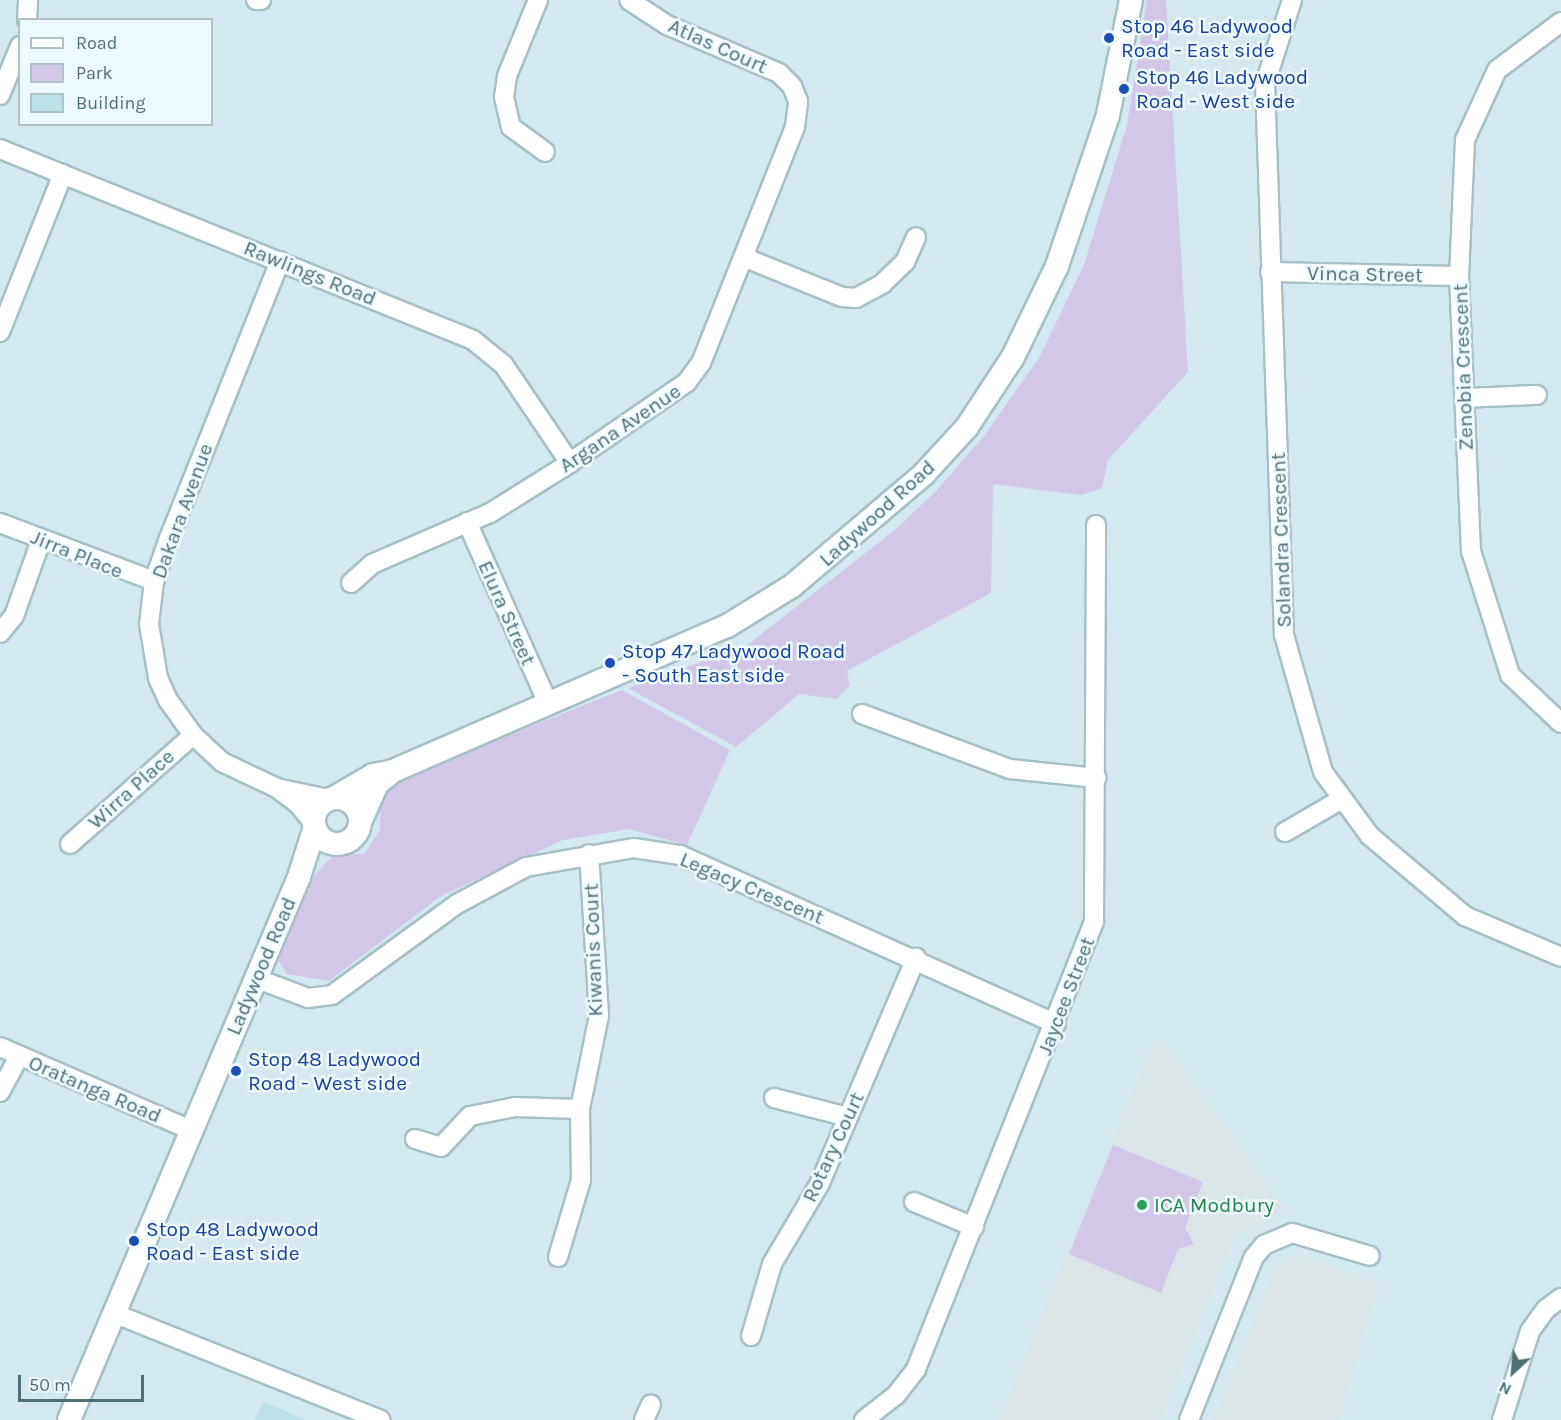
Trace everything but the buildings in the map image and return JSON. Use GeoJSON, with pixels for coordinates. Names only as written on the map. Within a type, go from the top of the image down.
{"type":"FeatureCollection","features":[{"type":"Feature","properties":{"kind":"street"},"geometry":{"type":"LineString","coordinates":[[27,18],[28,0]]}},
{"type":"Feature","properties":{"kind":"street"},"geometry":{"type":"LineString","coordinates":[[256,0],[261,0]]}},
{"type":"Feature","properties":{"kind":"street"},"geometry":{"type":"LineString","coordinates":[[538,0],[507,76],[504,97],[512,127],[545,152]]}},
{"type":"Feature","properties":{"kind":"street","name":"Atlas Court"},"geometry":{"type":"LineString","coordinates":[[629,0],[667,25],[779,73],[792,86],[798,101]]}},
{"type":"Feature","properties":{"kind":"street","name":"Ladywood Road"},"geometry":{"type":"LineString","coordinates":[[1119,0],[1122,32]]}},
{"type":"Feature","properties":{"kind":"street","name":"Ladywood Road"},"geometry":{"type":"LineString","coordinates":[[332,798],[359,781],[393,771],[548,703],[624,674],[727,627],[792,586],[923,475],[967,427],[1013,357],[1057,266],[1108,115],[1122,32],[1131,0]]}},
{"type":"Feature","properties":{"kind":"street","name":"Solandra Crescent"},"geometry":{"type":"LineString","coordinates":[[1292,0],[1265,84],[1284,635],[1323,772],[1370,836],[1465,915],[1561,957]]}},
{"type":"Feature","properties":{"kind":"street","name":"Zenobia Crescent"},"geometry":{"type":"LineString","coordinates":[[1561,22],[1497,70],[1465,140],[1459,276],[1471,551],[1510,675],[1561,723]]}},
{"type":"Feature","properties":{"kind":"street"},"geometry":{"type":"LineString","coordinates":[[0,95],[18,51]]}},
{"type":"Feature","properties":{"kind":"street","name":"Argana Avenue"},"geometry":{"type":"LineString","coordinates":[[351,584],[372,564],[467,522],[570,463],[694,375],[795,127],[798,101]]}},
{"type":"Feature","properties":{"kind":"street","name":"Rawlings Road"},"geometry":{"type":"LineString","coordinates":[[0,149],[473,340],[503,364],[570,463]]}},
{"type":"Feature","properties":{"kind":"street"},"geometry":{"type":"LineString","coordinates":[[0,332],[63,174]]}},
{"type":"Feature","properties":{"kind":"street"},"geometry":{"type":"LineString","coordinates":[[743,257],[842,297],[856,298],[882,284],[904,262],[915,237]]}},
{"type":"Feature","properties":{"kind":"street","name":"Dakara Avenue"},"geometry":{"type":"LineString","coordinates":[[280,261],[154,581],[149,624],[153,660],[168,700],[193,735],[222,762],[277,788],[297,803],[314,825]]}},
{"type":"Feature","properties":{"kind":"street","name":"Vinca Street"},"geometry":{"type":"LineString","coordinates":[[1270,272],[1459,276]]}},
{"type":"Feature","properties":{"kind":"street"},"geometry":{"type":"LineString","coordinates":[[1464,398],[1537,395]]}},
{"type":"Feature","properties":{"kind":"street","name":"Elura Street"},"geometry":{"type":"LineString","coordinates":[[467,522],[548,703]]}},
{"type":"Feature","properties":{"kind":"street","name":"Jirra Place"},"geometry":{"type":"LineString","coordinates":[[0,524],[154,581]]}},
{"type":"Feature","properties":{"kind":"street","name":"Jaycee Street"},"geometry":{"type":"LineString","coordinates":[[864,1420],[896,1395],[916,1369],[1056,1024],[1094,921],[1097,778],[1096,525]]}},
{"type":"Feature","properties":{"kind":"street"},"geometry":{"type":"LineString","coordinates":[[0,633],[14,616],[41,540]]}},
{"type":"Feature","properties":{"kind":"street"},"geometry":{"type":"LineString","coordinates":[[862,714],[1010,769],[1097,778]]}},
{"type":"Feature","properties":{"kind":"street","name":"Wirra Place"},"geometry":{"type":"LineString","coordinates":[[70,844],[193,735]]}},
{"type":"Feature","properties":{"kind":"street","name":"Ladywood Road"},"geometry":{"type":"LineString","coordinates":[[361,820],[378,784],[393,771]]}},
{"type":"Feature","properties":{"kind":"street","name":"Dakara Avenue"},"geometry":{"type":"LineString","coordinates":[[277,788],[332,798]]}},
{"type":"Feature","properties":{"kind":"street"},"geometry":{"type":"LineString","coordinates":[[332,798],[350,801],[361,820],[356,836],[334,844],[319,835],[314,825],[316,812],[332,798]]}},
{"type":"Feature","properties":{"kind":"street"},"geometry":{"type":"LineString","coordinates":[[1285,832],[1342,799]]}},
{"type":"Feature","properties":{"kind":"street","name":"Ladywood Road"},"geometry":{"type":"LineString","coordinates":[[69,1420],[299,878],[314,825]]}},
{"type":"Feature","properties":{"kind":"street","name":"Ladywood Road"},"geometry":{"type":"LineString","coordinates":[[299,878],[334,844]]}},
{"type":"Feature","properties":{"kind":"street","name":"Legacy Crescent"},"geometry":{"type":"LineString","coordinates":[[255,978],[308,998],[332,995],[457,903],[526,867],[589,854],[634,848],[680,855],[916,958],[1056,1024]]}},
{"type":"Feature","properties":{"kind":"street","name":"Kiwanis Court"},"geometry":{"type":"LineString","coordinates":[[558,1257],[581,1180],[580,1109],[599,1016],[589,854]]}},
{"type":"Feature","properties":{"kind":"street","name":"Rotary Court"},"geometry":{"type":"LineString","coordinates":[[750,1336],[772,1264],[820,1183],[916,958]]}},
{"type":"Feature","properties":{"kind":"street","name":"Oratanga Road"},"geometry":{"type":"LineString","coordinates":[[0,1047],[191,1130]]}},
{"type":"Feature","properties":{"kind":"street"},"geometry":{"type":"LineString","coordinates":[[0,1092],[19,1057]]}},
{"type":"Feature","properties":{"kind":"street"},"geometry":{"type":"LineString","coordinates":[[774,1098],[848,1117]]}},
{"type":"Feature","properties":{"kind":"street"},"geometry":{"type":"LineString","coordinates":[[415,1139],[441,1147],[470,1116],[515,1107],[580,1109]]}},
{"type":"Feature","properties":{"kind":"street"},"geometry":{"type":"LineString","coordinates":[[914,1202],[974,1227]]}},
{"type":"Feature","properties":{"kind":"street"},"geometry":{"type":"LineString","coordinates":[[1189,1420],[1254,1257],[1264,1245],[1292,1233],[1370,1256]]}},
{"type":"Feature","properties":{"kind":"street"},"geometry":{"type":"LineString","coordinates":[[1502,1420],[1530,1330],[1546,1309],[1561,1298]]}},
{"type":"Feature","properties":{"kind":"street"},"geometry":{"type":"LineString","coordinates":[[113,1313],[380,1420]]}},
{"type":"Feature","properties":{"kind":"shaded area"},"geometry":{"type":"Polygon","coordinates":[[[0,0],[1561,0],[1561,1420],[0,1420],[0,0]]]}},
{"type":"Feature","properties":{"kind":"shaded area"},"geometry":{"type":"Polygon","coordinates":[[[1164,1042],[1285,1209],[1234,1238],[1161,1420],[999,1420],[1147,1056],[1164,1042]]]}},
{"type":"Feature","properties":{"kind":"shaded area"},"geometry":{"type":"Polygon","coordinates":[[[1299,1253],[1379,1284],[1339,1420],[1213,1420],[1275,1267],[1299,1253]]]}},
{"type":"Feature","properties":{"kind":"green space"},"geometry":{"type":"Polygon","coordinates":[[[1147,0],[1166,0],[1188,372],[1108,460],[1102,488],[1081,495],[993,484],[991,593],[847,671],[850,685],[837,699],[799,694],[736,747],[628,688],[746,646],[895,530],[937,490],[984,436],[1039,358],[1084,265],[1127,125],[1147,0]]]}},
{"type":"Feature","properties":{"kind":"green space"},"geometry":{"type":"Polygon","coordinates":[[[622,690],[730,750],[687,845],[629,829],[563,840],[441,896],[329,981],[287,974],[278,960],[312,878],[334,854],[364,854],[380,830],[380,799],[407,776],[622,690]]]}},
{"type":"Feature","properties":{"kind":"green space","name":"ICA Modbury"},"geometry":{"type":"Polygon","coordinates":[[[1113,1145],[1203,1182],[1185,1228],[1194,1244],[1178,1249],[1161,1293],[1069,1254],[1113,1145]]]}},
{"type":"Feature","properties":{"kind":"place","name":"Stop 46 Ladywood Road - East side"},"geometry":{"type":"Point","coordinates":[1109,38]}},
{"type":"Feature","properties":{"kind":"place","name":"Stop 46 Ladywood Road - West side"},"geometry":{"type":"Point","coordinates":[1124,89]}},
{"type":"Feature","properties":{"kind":"place","name":"Stop 47 Ladywood Road - South East side"},"geometry":{"type":"Point","coordinates":[610,663]}},
{"type":"Feature","properties":{"kind":"place","name":"Stop 48 Ladywood Road - West side"},"geometry":{"type":"Point","coordinates":[236,1071]}},
{"type":"Feature","properties":{"kind":"place","name":"ICA Modbury"},"geometry":{"type":"Point","coordinates":[1142,1205]}},
{"type":"Feature","properties":{"kind":"place","name":"Stop 48 Ladywood Road - East side"},"geometry":{"type":"Point","coordinates":[134,1241]}}]}
